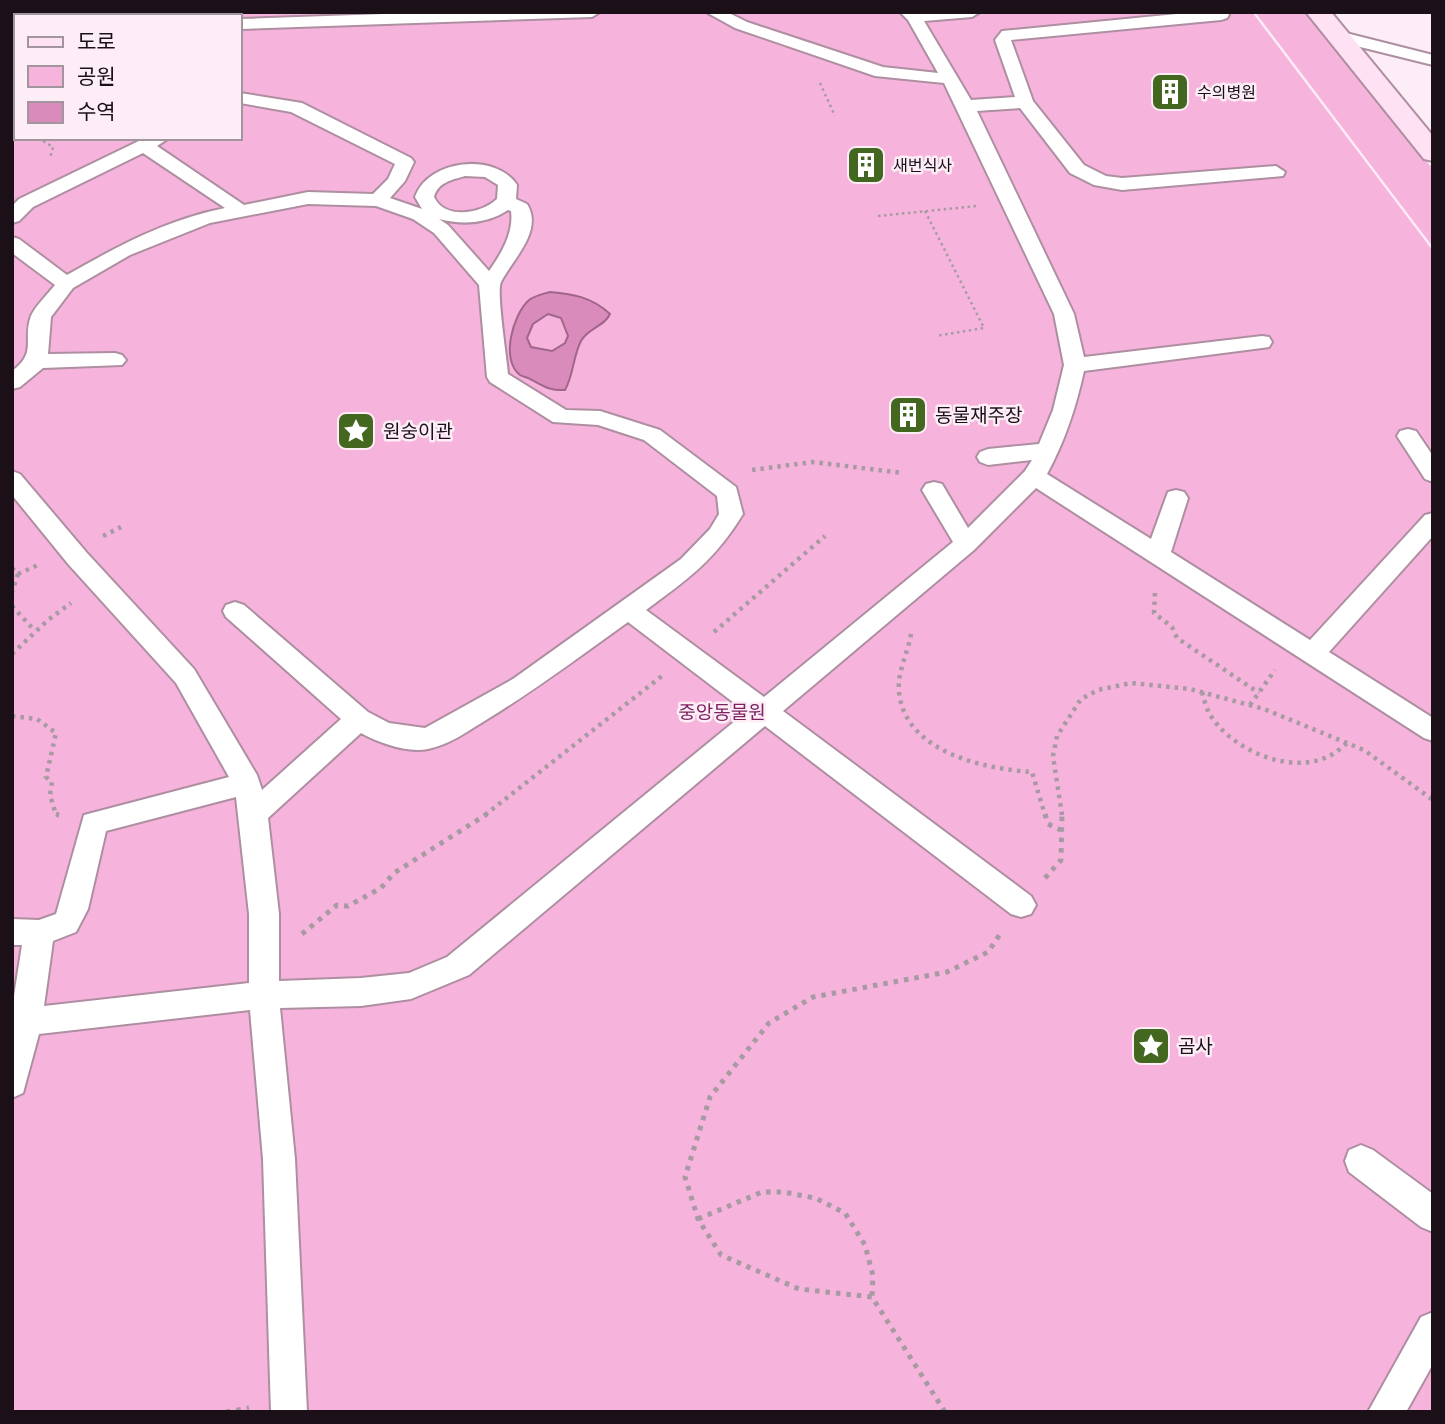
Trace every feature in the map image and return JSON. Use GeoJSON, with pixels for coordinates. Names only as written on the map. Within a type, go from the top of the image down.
{"type":"FeatureCollection","features":[{"type":"Feature","properties":{"kind":"street"},"geometry":{"type":"LineString","coordinates":[[1318,12],[1431,148]]}},
{"type":"Feature","properties":{"kind":"lane"},"geometry":{"type":"LineString","coordinates":[[242,24],[365,16],[592,12]]}},
{"type":"Feature","properties":{"kind":"lane"},"geometry":{"type":"LineString","coordinates":[[714,12],[741,25],[881,72],[951,79]]}},
{"type":"Feature","properties":{"kind":"lane"},"geometry":{"type":"LineString","coordinates":[[19,1023],[264,980],[361,992],[411,986],[458,966],[965,544],[1034,477],[1048,451],[1064,410],[1075,365],[1063,314],[966,106],[911,15],[972,12]]}},
{"type":"Feature","properties":{"kind":"lane"},"geometry":{"type":"LineString","coordinates":[[1221,15],[1008,34],[1003,40],[1024,102],[1077,169],[1101,181],[1122,184],[1276,172]]}},
{"type":"Feature","properties":{"kind":"lane"},"geometry":{"type":"LineString","coordinates":[[1338,36],[1433,60]]}},
{"type":"Feature","properties":{"kind":"lane"},"geometry":{"type":"LineString","coordinates":[[242,99],[296,107],[405,162],[445,175]]}},
{"type":"Feature","properties":{"kind":"lane"},"geometry":{"type":"LineString","coordinates":[[966,106],[1024,102]]}},
{"type":"Feature","properties":{"kind":"lane"},"geometry":{"type":"LineString","coordinates":[[12,217],[26,203],[152,142],[241,211]]}},
{"type":"Feature","properties":{"kind":"lane"},"geometry":{"type":"LineString","coordinates":[[378,200],[396,181],[405,162]]}},
{"type":"Feature","properties":{"kind":"lane"},"geometry":{"type":"LineString","coordinates":[[12,382],[35,361],[39,351],[41,317],[65,284],[123,251],[205,218],[308,198],[378,200],[425,212],[455,218],[470,218],[497,209],[506,202],[510,194],[509,185],[503,178],[492,173],[464,170],[445,175],[429,186],[424,194],[425,212],[489,284],[498,377],[561,417],[600,418],[652,435],[728,493],[731,514],[718,535],[690,565],[522,686],[448,730],[426,739],[406,738],[382,732],[359,719],[235,611]]}},
{"type":"Feature","properties":{"kind":"lane"},"geometry":{"type":"LineString","coordinates":[[489,284],[505,265],[523,218],[520,208],[506,202]]}},
{"type":"Feature","properties":{"kind":"lane"},"geometry":{"type":"LineString","coordinates":[[12,243],[65,284]]}},
{"type":"Feature","properties":{"kind":"lane"},"geometry":{"type":"LineString","coordinates":[[1075,365],[1262,342]]}},
{"type":"Feature","properties":{"kind":"lane"},"geometry":{"type":"LineString","coordinates":[[35,361],[115,360]]}},
{"type":"Feature","properties":{"kind":"lane"},"geometry":{"type":"LineString","coordinates":[[1408,436],[1433,474]]}},
{"type":"Feature","properties":{"kind":"lane"},"geometry":{"type":"LineString","coordinates":[[988,457],[1048,451]]}},
{"type":"Feature","properties":{"kind":"lane"},"geometry":{"type":"LineString","coordinates":[[1034,477],[1433,731]]}},
{"type":"Feature","properties":{"kind":"lane"},"geometry":{"type":"LineString","coordinates":[[12,480],[185,676],[247,783],[254,814],[264,914],[264,980],[279,1159],[289,1412]]}},
{"type":"Feature","properties":{"kind":"lane"},"geometry":{"type":"LineString","coordinates":[[934,490],[965,544]]}},
{"type":"Feature","properties":{"kind":"lane"},"geometry":{"type":"LineString","coordinates":[[1162,560],[1176,498]]}},
{"type":"Feature","properties":{"kind":"lane"},"geometry":{"type":"LineString","coordinates":[[1303,649],[1433,521]]}},
{"type":"Feature","properties":{"kind":"lane"},"geometry":{"type":"LineString","coordinates":[[629,610],[1021,905]]}},
{"type":"Feature","properties":{"kind":"lane"},"geometry":{"type":"LineString","coordinates":[[254,814],[359,719]]}},
{"type":"Feature","properties":{"kind":"lane"},"geometry":{"type":"LineString","coordinates":[[12,1083],[26,933],[66,923],[74,909],[94,823],[247,783]]}},
{"type":"Feature","properties":{"kind":"lane"},"geometry":{"type":"LineString","coordinates":[[1361,1161],[1433,1215]]}},
{"type":"Feature","properties":{"kind":"lane"},"geometry":{"type":"LineString","coordinates":[[1386,1412],[1433,1329]]}},
{"type":"Feature","properties":{"kind":"path"},"geometry":{"type":"LineString","coordinates":[[878,216],[1013,202]]}},
{"type":"Feature","properties":{"kind":"path"},"geometry":{"type":"LineString","coordinates":[[925,211],[984,328],[936,337]]}},
{"type":"Feature","properties":{"kind":"path"},"geometry":{"type":"LineString","coordinates":[[707,476],[813,461],[912,475]]}},
{"type":"Feature","properties":{"kind":"path"},"geometry":{"type":"LineString","coordinates":[[264,980],[338,905],[348,906],[381,888],[394,873],[487,814],[688,654],[825,536]]}},
{"type":"Feature","properties":{"kind":"path"},"geometry":{"type":"LineString","coordinates":[[1162,560],[1154,613],[1172,627],[1177,638],[1259,692]]}},
{"type":"Feature","properties":{"kind":"path"},"geometry":{"type":"LineString","coordinates":[[12,568],[18,574],[12,592]]}},
{"type":"Feature","properties":{"kind":"path"},"geometry":{"type":"LineString","coordinates":[[12,653],[35,631],[100,582]]}},
{"type":"Feature","properties":{"kind":"path"},"geometry":{"type":"LineString","coordinates":[[12,606],[35,631]]}},
{"type":"Feature","properties":{"kind":"path"},"geometry":{"type":"LineString","coordinates":[[883,613],[911,632],[899,668],[899,696],[906,717],[922,736],[959,759],[996,770],[1032,772],[1048,824],[1061,830]]}},
{"type":"Feature","properties":{"kind":"path"},"geometry":{"type":"LineString","coordinates":[[1250,705],[1259,692],[1303,649]]}},
{"type":"Feature","properties":{"kind":"path"},"geometry":{"type":"LineString","coordinates":[[872,1295],[799,1289],[721,1255],[700,1218],[685,1177],[710,1097],[769,1023],[813,997],[947,972],[988,951],[1021,905],[1061,860],[1062,818],[1053,756],[1057,736],[1081,699],[1098,690],[1131,682],[1202,692],[1250,705],[1364,750],[1433,800]]}},
{"type":"Feature","properties":{"kind":"path"},"geometry":{"type":"LineString","coordinates":[[1202,692],[1203,699],[1224,733],[1236,743],[1262,755],[1285,763],[1301,764],[1322,760],[1341,750],[1347,743]]}},
{"type":"Feature","properties":{"kind":"path"},"geometry":{"type":"LineString","coordinates":[[12,716],[27,716],[46,722],[56,733],[46,777],[52,782],[50,795],[55,815],[94,823]]}},
{"type":"Feature","properties":{"kind":"path"},"geometry":{"type":"LineString","coordinates":[[700,1218],[762,1192],[783,1192],[815,1198],[845,1213],[865,1245],[873,1276],[872,1295],[945,1412]]}},
{"type":"Feature","properties":{"kind":"green space","name":"중앙동물원"},"geometry":{"type":"Polygon","coordinates":[[[12,12],[1252,12],[1433,251],[1433,1412],[12,1412],[12,12]]]}},
{"type":"Feature","properties":{"kind":"green space"},"geometry":{"type":"Polygon","coordinates":[[[1255,12],[1306,12],[1433,169],[1433,247],[1255,12]]]}},
{"type":"Feature","properties":{"kind":"water"},"geometry":{"type":"Polygon","coordinates":[[[550,292],[582,297],[610,314],[581,341],[565,390],[551,389],[520,375],[511,359],[511,337],[523,307],[536,296],[550,292]],[[548,314],[533,324],[527,338],[531,347],[552,351],[565,343],[568,336],[561,318],[548,314]]]}},
{"type":"Feature","properties":{"kind":"waterway"},"geometry":{"type":"LineString","coordinates":[[108,14],[112,12]]}},
{"type":"Feature","properties":{"kind":"place","name":"수의병원"},"geometry":{"type":"Point","coordinates":[1170,92]}},
{"type":"Feature","properties":{"kind":"place","name":"새번식사"},"geometry":{"type":"Point","coordinates":[866,165]}},
{"type":"Feature","properties":{"kind":"place","name":"동물재주장"},"geometry":{"type":"Point","coordinates":[908,415]}},
{"type":"Feature","properties":{"kind":"place","name":"원숭이관"},"geometry":{"type":"Point","coordinates":[356,431]}},
{"type":"Feature","properties":{"kind":"place","name":"곰사"},"geometry":{"type":"Point","coordinates":[1151,1046]}}]}
